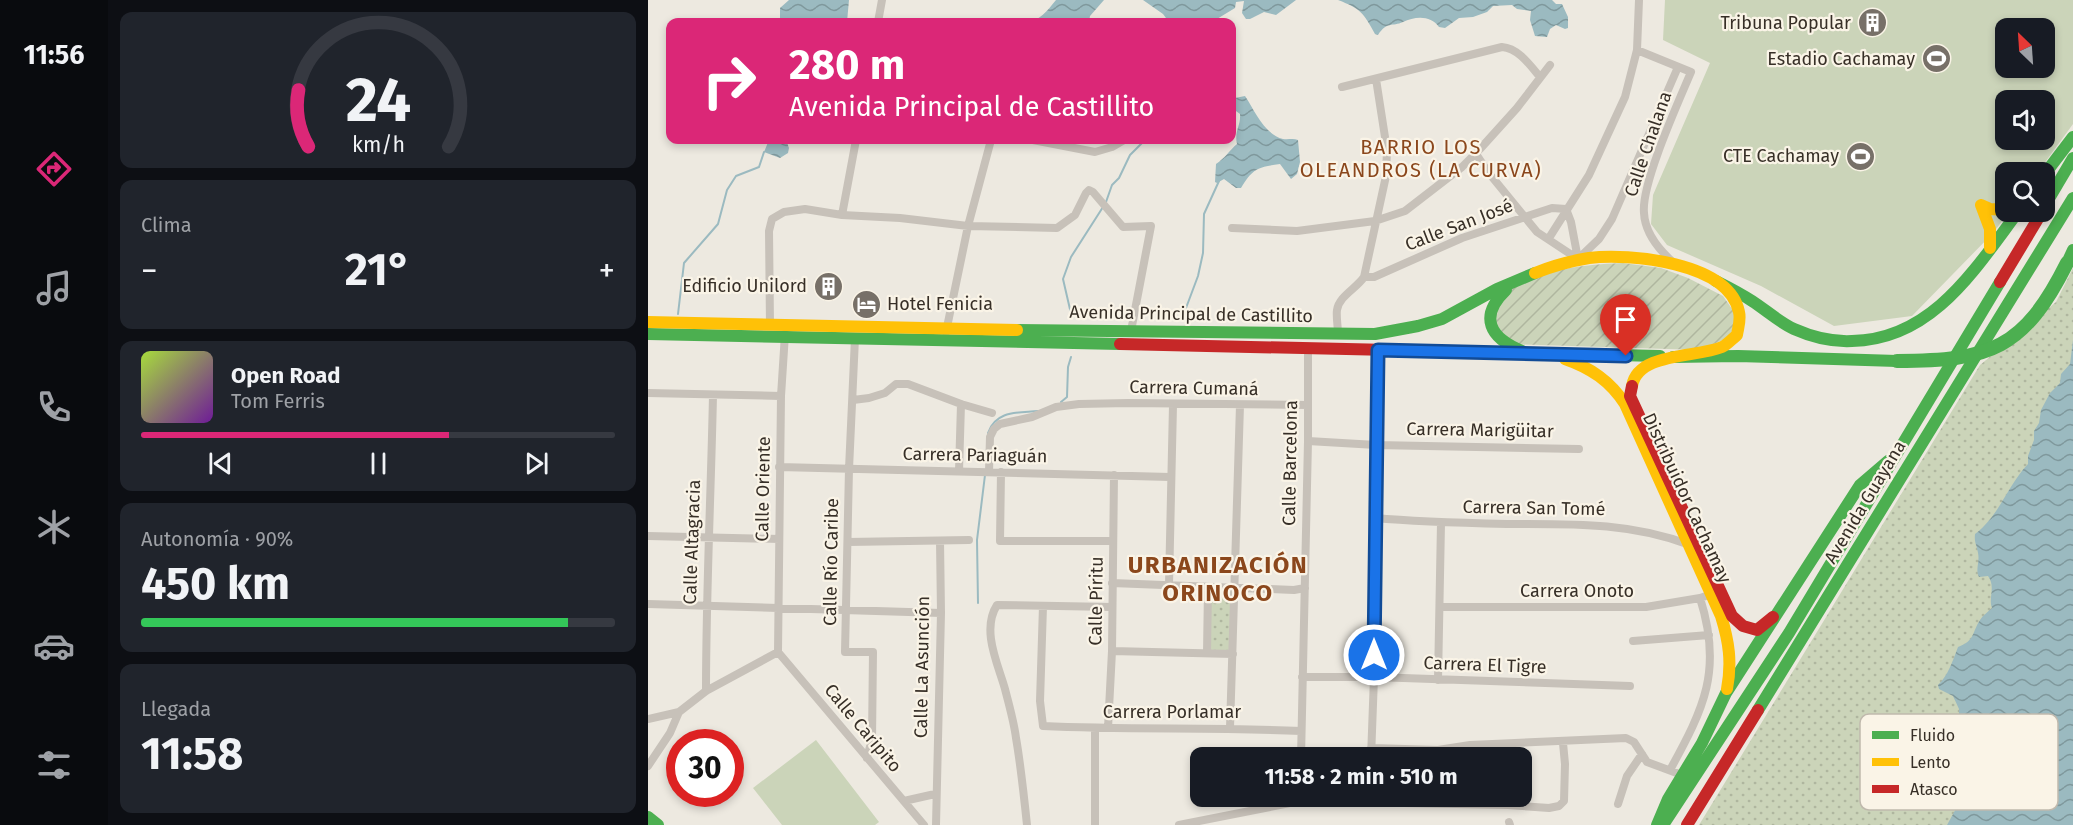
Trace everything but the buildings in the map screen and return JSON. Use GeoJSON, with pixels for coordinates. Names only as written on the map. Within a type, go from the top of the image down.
{"type":"FeatureCollection","features":[{"type":"Feature","properties":{"kind":"main road"},"geometry":{"type":"LineString","coordinates":[[2054,162],[2073,137]]}},
{"type":"Feature","properties":{"kind":"main road"},"geometry":{"type":"LineString","coordinates":[[2055,188],[2073,158]]}},
{"type":"Feature","properties":{"kind":"main road","name":"Avenida Guayana"},"geometry":{"type":"LineString","coordinates":[[1687,825],[2073,198]]}},
{"type":"Feature","properties":{"kind":"main road"},"geometry":{"type":"LineString","coordinates":[[1990,248],[1990,229],[1980,205],[1995,209]]}},
{"type":"Feature","properties":{"kind":"main road","name":"Avenida Principal de Castillito"},"geometry":{"type":"LineString","coordinates":[[648,322],[770,326],[785,331],[855,338],[1131,331],[1375,334],[1440,320],[1518,280],[1578,259],[1636,257],[1678,266],[1716,280],[1794,329],[1832,340],[1868,340],[1901,332],[1924,320],[1940,307],[2010,222]]}},
{"type":"Feature","properties":{"kind":"main road","name":"Avenida Guayana"},"geometry":{"type":"LineString","coordinates":[[1663,825],[1789,633],[2036,222]]}},
{"type":"Feature","properties":{"kind":"main road"},"geometry":{"type":"LineString","coordinates":[[1673,357],[1738,356],[1897,362],[1966,357],[1995,348],[2017,334],[2042,309],[2057,286],[2070,257]]}},
{"type":"Feature","properties":{"kind":"main road"},"geometry":{"type":"LineString","coordinates":[[1518,280],[1501,293],[1494,302],[1489,321],[1491,329],[1504,344],[1515,349],[1554,355]]}},
{"type":"Feature","properties":{"kind":"main road"},"geometry":{"type":"LineString","coordinates":[[1673,357],[1721,347],[1730,343],[1739,330],[1740,311],[1736,302],[1716,280]]}},
{"type":"Feature","properties":{"kind":"main road","name":"Avenida Principal de Castillito"},"geometry":{"type":"LineString","coordinates":[[648,334],[785,331],[946,334],[1308,348],[1673,357]]}},
{"type":"Feature","properties":{"kind":"main road","name":"Distribuidor Cachamay"},"geometry":{"type":"LineString","coordinates":[[1554,355],[1592,370],[1617,390],[1690,545],[1706,596],[1731,644],[1732,663],[1726,693]]}},
{"type":"Feature","properties":{"kind":"main road","name":"Distribuidor Cachamay"},"geometry":{"type":"LineString","coordinates":[[1673,357],[1650,363],[1634,374],[1629,384],[1633,402],[1683,506],[1726,606],[1737,624],[1747,629],[1757,630],[1779,610]]}},
{"type":"Feature","properties":{"kind":"main road","name":"Distribuidor Cachamay"},"geometry":{"type":"LineString","coordinates":[[1657,825],[1676,773],[1716,717],[1726,693],[1779,610],[1860,485],[1895,457]]}},
{"type":"Feature","properties":{"kind":"main road"},"geometry":{"type":"LineString","coordinates":[[648,817],[658,825]]}},
{"type":"Feature","properties":{"kind":"street"},"geometry":{"type":"LineString","coordinates":[[879,18],[882,0]]}},
{"type":"Feature","properties":{"kind":"street","name":"Calle Chalana"},"geometry":{"type":"LineString","coordinates":[[1549,238],[1589,175],[1625,96],[1637,50],[1638,0]]}},
{"type":"Feature","properties":{"kind":"street"},"geometry":{"type":"LineString","coordinates":[[1342,87],[1502,47],[1516,51],[1540,77]]}},
{"type":"Feature","properties":{"kind":"street","name":"Calle Chalana"},"geometry":{"type":"LineString","coordinates":[[1637,50],[1691,72],[1659,152],[1644,201],[1644,215],[1655,243],[1678,266]]}},
{"type":"Feature","properties":{"kind":"street"},"geometry":{"type":"LineString","coordinates":[[1232,228],[1297,231],[1375,221],[1405,211],[1476,154],[1551,65]]}},
{"type":"Feature","properties":{"kind":"street","name":"Calle Chalana"},"geometry":{"type":"LineString","coordinates":[[1578,259],[1599,239],[1612,219],[1678,67]]}},
{"type":"Feature","properties":{"kind":"street"},"geometry":{"type":"LineString","coordinates":[[1338,334],[1337,310],[1340,301],[1358,286],[1364,277],[1386,176],[1387,150],[1376,80]]}},
{"type":"Feature","properties":{"kind":"street"},"geometry":{"type":"LineString","coordinates":[[842,215],[855,144]]}},
{"type":"Feature","properties":{"kind":"street"},"geometry":{"type":"LineString","coordinates":[[946,334],[968,226],[990,144]]}},
{"type":"Feature","properties":{"kind":"street"},"geometry":{"type":"LineString","coordinates":[[1054,144],[1095,152],[1117,144]]}},
{"type":"Feature","properties":{"kind":"street"},"geometry":{"type":"LineString","coordinates":[[1476,154],[1537,232],[1578,259]]}},
{"type":"Feature","properties":{"kind":"street"},"geometry":{"type":"LineString","coordinates":[[770,326],[769,231],[772,219],[784,212],[806,209],[842,215],[900,218],[968,226],[1057,228],[1075,215],[1089,190],[1123,227],[1150,226],[1131,331]]}},
{"type":"Feature","properties":{"kind":"street","name":"Calle San José"},"geometry":{"type":"LineString","coordinates":[[1364,277],[1374,277],[1462,238],[1524,217],[1552,208],[1566,209]]}},
{"type":"Feature","properties":{"kind":"street"},"geometry":{"type":"LineString","coordinates":[[1566,209],[1572,222],[1578,259]]}},
{"type":"Feature","properties":{"kind":"street","name":"Calle Oriente"},"geometry":{"type":"LineString","coordinates":[[778,652],[779,467],[785,331]]}},
{"type":"Feature","properties":{"kind":"street","name":"Calle Río Caribe"},"geometry":{"type":"LineString","coordinates":[[855,338],[849,469],[845,652],[873,652],[872,739],[867,758]]}},
{"type":"Feature","properties":{"kind":"street","name":"Calle Barcelona"},"geometry":{"type":"LineString","coordinates":[[1301,747],[1308,348]]}},
{"type":"Feature","properties":{"kind":"street"},"geometry":{"type":"LineString","coordinates":[[1371,747],[1378,350]]}},
{"type":"Feature","properties":{"kind":"street"},"geometry":{"type":"LineString","coordinates":[[853,400],[869,399],[885,393],[896,384],[908,384],[992,413]]}},
{"type":"Feature","properties":{"kind":"street"},"geometry":{"type":"LineString","coordinates":[[648,393],[781,396]]}},
{"type":"Feature","properties":{"kind":"street","name":"Calle Altagracia"},"geometry":{"type":"LineString","coordinates":[[706,691],[706,607],[711,537],[713,395]]}},
{"type":"Feature","properties":{"kind":"street"},"geometry":{"type":"LineString","coordinates":[[959,471],[961,404]]}},
{"type":"Feature","properties":{"kind":"street","name":"Carrera Cumaná"},"geometry":{"type":"LineString","coordinates":[[986,471],[993,429],[1000,424],[1032,417],[1056,408],[1079,404],[1308,405]]}},
{"type":"Feature","properties":{"kind":"street"},"geometry":{"type":"LineString","coordinates":[[1169,585],[1173,405]]}},
{"type":"Feature","properties":{"kind":"street"},"geometry":{"type":"LineString","coordinates":[[1230,728],[1240,405]]}},
{"type":"Feature","properties":{"kind":"street","name":"Carrera Marigüitar"},"geometry":{"type":"LineString","coordinates":[[1308,441],[1376,445],[1579,449]]}},
{"type":"Feature","properties":{"kind":"street","name":"Carrera Pariaguán"},"geometry":{"type":"LineString","coordinates":[[779,467],[1170,477]]}},
{"type":"Feature","properties":{"kind":"street"},"geometry":{"type":"LineString","coordinates":[[1001,472],[1000,541],[1113,541]]}},
{"type":"Feature","properties":{"kind":"street","name":"Calle Píritu"},"geometry":{"type":"LineString","coordinates":[[1108,728],[1112,651],[1114,475]]}},
{"type":"Feature","properties":{"kind":"street","name":"Carrera San Tomé"},"geometry":{"type":"LineString","coordinates":[[1375,518],[1441,523],[1603,525],[1668,536],[1690,545]]}},
{"type":"Feature","properties":{"kind":"street"},"geometry":{"type":"LineString","coordinates":[[1438,680],[1441,523]]}},
{"type":"Feature","properties":{"kind":"street"},"geometry":{"type":"LineString","coordinates":[[648,536],[779,539]]}},
{"type":"Feature","properties":{"kind":"street"},"geometry":{"type":"LineString","coordinates":[[848,542],[969,540]]}},
{"type":"Feature","properties":{"kind":"street","name":"Calle La Asunción"},"geometry":{"type":"LineString","coordinates":[[936,825],[941,613],[940,541]]}},
{"type":"Feature","properties":{"kind":"street"},"geometry":{"type":"LineString","coordinates":[[1112,583],[1208,588],[1294,590],[1305,588]]}},
{"type":"Feature","properties":{"kind":"street"},"geometry":{"type":"LineString","coordinates":[[1207,653],[1208,588]]}},
{"type":"Feature","properties":{"kind":"street"},"geometry":{"type":"LineString","coordinates":[[1457,747],[1626,738],[1634,742],[1647,762],[1676,773],[1706,696],[1709,672],[1709,634],[1706,596]]}},
{"type":"Feature","properties":{"kind":"street","name":"Carrera Onoto"},"geometry":{"type":"LineString","coordinates":[[1441,607],[1646,607],[1706,596]]}},
{"type":"Feature","properties":{"kind":"street"},"geometry":{"type":"LineString","coordinates":[[648,604],[941,613]]}},
{"type":"Feature","properties":{"kind":"street"},"geometry":{"type":"LineString","coordinates":[[1027,825],[1016,736],[994,655],[991,630],[993,611],[997,605],[1112,607]]}},
{"type":"Feature","properties":{"kind":"street","name":"Carrera Porlamar"},"geometry":{"type":"LineString","coordinates":[[1043,606],[1040,701],[1042,726],[1301,731]]}},
{"type":"Feature","properties":{"kind":"street"},"geometry":{"type":"LineString","coordinates":[[1633,641],[1709,634]]}},
{"type":"Feature","properties":{"kind":"street"},"geometry":{"type":"LineString","coordinates":[[1112,651],[1233,654]]}},
{"type":"Feature","properties":{"kind":"street"},"geometry":{"type":"LineString","coordinates":[[648,719],[679,712],[706,691],[778,652]]}},
{"type":"Feature","properties":{"kind":"street","name":"Calle Caripito"},"geometry":{"type":"LineString","coordinates":[[778,652],[924,825]]}},
{"type":"Feature","properties":{"kind":"street","name":"Carrera El Tigre"},"geometry":{"type":"LineString","coordinates":[[1302,677],[1374,677],[1630,686]]}},
{"type":"Feature","properties":{"kind":"street"},"geometry":{"type":"LineString","coordinates":[[648,766],[670,732],[679,712]]}},
{"type":"Feature","properties":{"kind":"street"},"geometry":{"type":"LineString","coordinates":[[1095,728],[1095,825]]}},
{"type":"Feature","properties":{"kind":"street"},"geometry":{"type":"LineString","coordinates":[[1532,807],[1559,807],[1564,801],[1563,743]]}},
{"type":"Feature","properties":{"kind":"street"},"geometry":{"type":"LineString","coordinates":[[1618,804],[1627,776],[1642,754]]}},
{"type":"Feature","properties":{"kind":"street"},"geometry":{"type":"LineString","coordinates":[[904,801],[935,794]]}},
{"type":"Feature","properties":{"kind":"street"},"geometry":{"type":"LineString","coordinates":[[1179,825],[1263,807]]}},
{"type":"Feature","properties":{"kind":"green space","name":"CTE Cachamay"},"geometry":{"type":"Polygon","coordinates":[[[1665,0],[2073,0],[2073,124],[2055,149],[2055,90],[1995,90],[1995,150],[2054,150],[2045,162],[1995,162],[1995,222],[2001,222],[1912,316],[1834,326],[1761,286],[1667,245],[1651,224],[1653,195],[1710,63],[1663,40],[1665,0]]]}},
{"type":"Feature","properties":{"kind":"green space"},"geometry":{"type":"Polygon","coordinates":[[[1623,263],[1661,268],[1688,278],[1723,296],[1737,316],[1730,337],[1700,350],[1504,344],[1492,319],[1505,293],[1515,285],[1561,270],[1623,263]]]}},
{"type":"Feature","properties":{"kind":"green space"},"geometry":{"type":"Polygon","coordinates":[[[2073,268],[2073,393],[2007,601],[1961,714],[1860,714],[1860,810],[1975,810],[1976,815],[1969,825],[1699,825],[1980,365],[2056,302],[2073,268]]]}},
{"type":"Feature","properties":{"kind":"green space"},"geometry":{"type":"Polygon","coordinates":[[[1210,591],[1233,591],[1231,651],[1210,651],[1210,591]]]}},
{"type":"Feature","properties":{"kind":"green space"},"geometry":{"type":"Polygon","coordinates":[[[816,740],[879,822],[875,825],[782,825],[753,788],[816,740]]]}},
{"type":"Feature","properties":{"kind":"water"},"geometry":{"type":"Polygon","coordinates":[[[789,0],[849,0],[847,18],[780,18],[780,8],[789,0]]]}},
{"type":"Feature","properties":{"kind":"water"},"geometry":{"type":"Polygon","coordinates":[[[1056,0],[1104,0],[1090,18],[1039,18],[1056,0]]]}},
{"type":"Feature","properties":{"kind":"water"},"geometry":{"type":"Polygon","coordinates":[[[1143,0],[1296,0],[1276,15],[1264,12],[1250,19],[1246,19],[1242,13],[1244,1],[1236,2],[1235,8],[1219,18],[1166,18],[1143,0]]]}},
{"type":"Feature","properties":{"kind":"water"},"geometry":{"type":"Polygon","coordinates":[[[1338,0],[1552,0],[1556,4],[1562,4],[1568,17],[1568,28],[1556,25],[1550,29],[1547,37],[1535,36],[1530,20],[1531,11],[1517,9],[1512,5],[1493,6],[1487,12],[1473,17],[1459,18],[1445,28],[1439,27],[1432,20],[1413,19],[1387,26],[1378,35],[1375,34],[1361,12],[1338,0]]]}},
{"type":"Feature","properties":{"kind":"water"},"geometry":{"type":"Polygon","coordinates":[[[1245,96],[1270,132],[1283,139],[1298,140],[1300,162],[1297,174],[1291,179],[1280,164],[1266,166],[1253,172],[1241,188],[1236,188],[1224,179],[1215,182],[1216,164],[1237,144],[1240,114],[1236,111],[1236,98],[1245,96]]]}},
{"type":"Feature","properties":{"kind":"water"},"geometry":{"type":"Polygon","coordinates":[[[767,144],[788,144],[789,148],[788,153],[780,158],[764,152],[767,144]]]}},
{"type":"Feature","properties":{"kind":"water"},"geometry":{"type":"Polygon","coordinates":[[[2073,340],[2073,825],[1947,825],[1955,810],[2058,810],[2058,714],[1959,714],[1953,696],[1939,689],[1938,685],[1947,672],[1958,647],[1970,639],[1981,618],[1992,608],[1990,580],[1988,576],[1979,577],[1978,574],[1975,534],[1991,518],[2028,464],[2034,431],[2039,423],[2041,410],[2050,393],[2060,383],[2061,374],[2070,364],[2073,340]]]}},
{"type":"Feature","properties":{"kind":"waterway"},"geometry":{"type":"LineString","coordinates":[[1106,202],[1112,185],[1119,178],[1130,155],[1141,144]]}},
{"type":"Feature","properties":{"kind":"waterway"},"geometry":{"type":"LineString","coordinates":[[678,314],[684,263],[718,224],[727,190],[736,176],[759,167],[764,152]]}},
{"type":"Feature","properties":{"kind":"waterway"},"geometry":{"type":"LineString","coordinates":[[1183,316],[1198,276],[1203,253],[1204,214],[1219,181]]}},
{"type":"Feature","properties":{"kind":"waterway"},"geometry":{"type":"LineString","coordinates":[[1072,318],[1063,279],[1071,257],[1103,207]]}},
{"type":"Feature","properties":{"kind":"waterway"},"geometry":{"type":"LineString","coordinates":[[1061,402],[1067,397],[1068,367],[1071,357]]}},
{"type":"Feature","properties":{"kind":"waterway"},"geometry":{"type":"LineString","coordinates":[[988,433],[996,420],[1002,416],[1038,411]]}},
{"type":"Feature","properties":{"kind":"waterway"},"geometry":{"type":"LineString","coordinates":[[978,603],[977,540],[985,475]]}},
{"type":"Feature","properties":{"kind":"traffic: fast"},"geometry":{"type":"LineString","coordinates":[[2054,162],[2073,137]]}},
{"type":"Feature","properties":{"kind":"traffic: fast"},"geometry":{"type":"LineString","coordinates":[[2055,188],[2073,158]]}},
{"type":"Feature","properties":{"kind":"traffic: fast"},"geometry":{"type":"LineString","coordinates":[[1758,710],[2073,198]]}},
{"type":"Feature","properties":{"kind":"traffic: fast"},"geometry":{"type":"LineString","coordinates":[[1716,281],[1748,298],[1788,326],[1808,334],[1830,340],[1845,341],[1880,338],[1906,328],[1928,315],[1949,298],[1968,278],[2010,222]]}},
{"type":"Feature","properties":{"kind":"traffic: fast"},"geometry":{"type":"LineString","coordinates":[[2067,263],[2073,250]]}},
{"type":"Feature","properties":{"kind":"traffic: fast"},"geometry":{"type":"LineString","coordinates":[[1897,361],[1957,358],[1980,353],[2001,344],[2019,332],[2035,315],[2067,263]]}},
{"type":"Feature","properties":{"kind":"traffic: fast"},"geometry":{"type":"LineString","coordinates":[[1017,330],[1375,334],[1442,319],[1497,289],[1535,273]]}},
{"type":"Feature","properties":{"kind":"traffic: fast"},"geometry":{"type":"LineString","coordinates":[[1663,825],[1789,633],[2000,282]]}},
{"type":"Feature","properties":{"kind":"traffic: fast"},"geometry":{"type":"LineString","coordinates":[[1506,290],[1492,309],[1490,318],[1492,326],[1502,340],[1522,351]]}},
{"type":"Feature","properties":{"kind":"traffic: fast"},"geometry":{"type":"LineString","coordinates":[[648,334],[1120,344]]}},
{"type":"Feature","properties":{"kind":"traffic: fast"},"geometry":{"type":"LineString","coordinates":[[1390,350],[1660,356]]}},
{"type":"Feature","properties":{"kind":"traffic: fast"},"geometry":{"type":"LineString","coordinates":[[1673,357],[1738,356],[1897,361]]}},
{"type":"Feature","properties":{"kind":"traffic: fast"},"geometry":{"type":"LineString","coordinates":[[1657,825],[1668,799],[1702,743],[1726,693],[1860,485],[1888,461]]}},
{"type":"Feature","properties":{"kind":"traffic: fast"},"geometry":{"type":"LineString","coordinates":[[648,817],[658,825]]}},
{"type":"Feature","properties":{"kind":"traffic: slow"},"geometry":{"type":"LineString","coordinates":[[1981,205],[1990,229],[1990,248]]}},
{"type":"Feature","properties":{"kind":"traffic: slow"},"geometry":{"type":"LineString","coordinates":[[1981,205],[1995,209]]}},
{"type":"Feature","properties":{"kind":"traffic: slow"},"geometry":{"type":"LineString","coordinates":[[1535,273],[1589,258],[1628,257],[1675,264],[1698,272],[1717,282],[1731,295],[1740,315],[1737,335],[1722,347],[1670,358],[1645,367],[1637,375],[1632,386]]}},
{"type":"Feature","properties":{"kind":"traffic: slow"},"geometry":{"type":"LineString","coordinates":[[648,322],[1017,330]]}},
{"type":"Feature","properties":{"kind":"traffic: slow"},"geometry":{"type":"LineString","coordinates":[[1565,359],[1599,376],[1625,404],[1721,616],[1729,652],[1727,689]]}},
{"type":"Feature","properties":{"kind":"traffic: jam"},"geometry":{"type":"LineString","coordinates":[[2000,282],[2036,222]]}},
{"type":"Feature","properties":{"kind":"traffic: jam"},"geometry":{"type":"LineString","coordinates":[[1120,344],[1390,350]]}},
{"type":"Feature","properties":{"kind":"traffic: jam"},"geometry":{"type":"LineString","coordinates":[[1632,386],[1630,396],[1732,616],[1743,626],[1757,630],[1773,617]]}},
{"type":"Feature","properties":{"kind":"traffic: jam"},"geometry":{"type":"LineString","coordinates":[[1687,825],[1758,710]]}},
{"type":"Feature","properties":{"kind":"place","name":"Tribuna Popular"},"geometry":{"type":"Point","coordinates":[1872,23]}},
{"type":"Feature","properties":{"kind":"place","name":"Estadio Cachamay"},"geometry":{"type":"Point","coordinates":[1936,59]}},
{"type":"Feature","properties":{"kind":"place","name":"CTE Cachamay"},"geometry":{"type":"Point","coordinates":[1860,156]}},
{"type":"Feature","properties":{"kind":"place","name":"Edificio Unilord"},"geometry":{"type":"Point","coordinates":[828,286]}},
{"type":"Feature","properties":{"kind":"place","name":"Hotel Fenicia"},"geometry":{"type":"Point","coordinates":[866,304]}},
{"type":"Feature","properties":{"kind":"district","name":"BARRIO LOS OLEANDROS (LA CURVA)"},"geometry":{"type":"Point","coordinates":[1421,158]}},
{"type":"Feature","properties":{"kind":"district","name":"URBANIZACIÓN ORINOCO"},"geometry":{"type":"Point","coordinates":[1218,579]}},
{"type":"Feature","properties":{"kind":"route"},"geometry":{"type":"LineString","coordinates":[[1374,655],[1378,350],[1626,356]]}}]}
